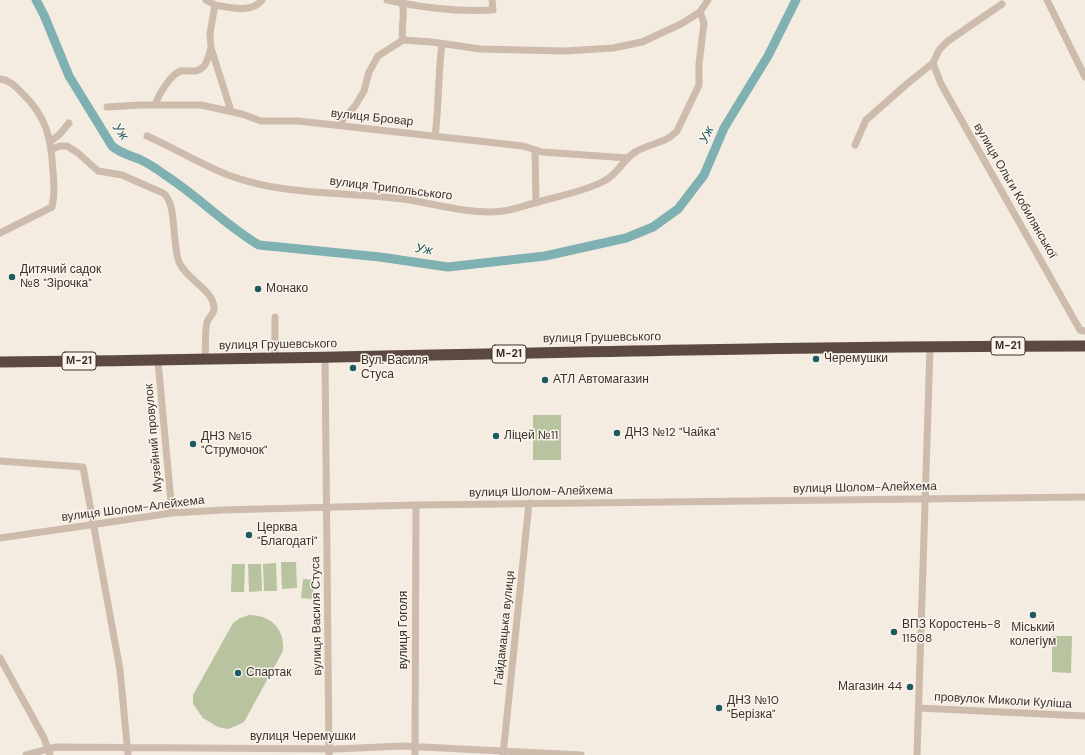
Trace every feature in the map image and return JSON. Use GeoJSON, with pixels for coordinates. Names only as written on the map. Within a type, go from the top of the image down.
{"type":"FeatureCollection","features":[{"type":"Feature","properties":{"kind":"highway","name":"вулиця Грушевського"},"geometry":{"type":"LineString","coordinates":[[0,362],[158,361],[760,348],[1085,346]]}},
{"type":"Feature","properties":{"kind":"street"},"geometry":{"type":"LineString","coordinates":[[206,0],[215,6],[249,8],[255,6],[262,0]]}},
{"type":"Feature","properties":{"kind":"street"},"geometry":{"type":"LineString","coordinates":[[387,0],[456,12],[493,10],[492,0]]}},
{"type":"Feature","properties":{"kind":"street"},"geometry":{"type":"LineString","coordinates":[[338,125],[355,106],[364,90],[369,72],[378,56],[403,40],[480,49],[565,51],[614,48],[642,42],[681,24],[700,12],[708,0]]}},
{"type":"Feature","properties":{"kind":"street"},"geometry":{"type":"LineString","coordinates":[[1047,0],[1085,77]]}},
{"type":"Feature","properties":{"kind":"street"},"geometry":{"type":"LineString","coordinates":[[402,3],[404,10],[401,31],[403,40]]}},
{"type":"Feature","properties":{"kind":"street"},"geometry":{"type":"LineString","coordinates":[[855,145],[866,120],[932,63],[939,50],[948,41],[1002,4]]}},
{"type":"Feature","properties":{"kind":"street"},"geometry":{"type":"LineString","coordinates":[[215,6],[210,34],[211,48],[231,111]]}},
{"type":"Feature","properties":{"kind":"street"},"geometry":{"type":"LineString","coordinates":[[628,158],[637,150],[662,143],[671,137],[677,131],[687,107],[696,93],[704,23],[700,12]]}},
{"type":"Feature","properties":{"kind":"street"},"geometry":{"type":"LineString","coordinates":[[435,136],[439,104],[442,44]]}},
{"type":"Feature","properties":{"kind":"street"},"geometry":{"type":"LineString","coordinates":[[155,105],[158,95],[172,77],[181,71],[196,71],[203,67],[211,48]]}},
{"type":"Feature","properties":{"kind":"street","name":"вулиця Ольги Кобилянської"},"geometry":{"type":"LineString","coordinates":[[932,63],[941,84],[1082,330]]}},
{"type":"Feature","properties":{"kind":"street"},"geometry":{"type":"LineString","coordinates":[[0,78],[11,82],[34,107],[51,141],[55,194],[52,207],[0,233]]}},
{"type":"Feature","properties":{"kind":"street","name":"вулиця Бровар"},"geometry":{"type":"LineString","coordinates":[[111,108],[155,105],[201,105],[231,111],[261,121],[298,121],[338,125],[523,146],[542,152],[628,158]]}},
{"type":"Feature","properties":{"kind":"street"},"geometry":{"type":"LineString","coordinates":[[51,141],[60,134],[69,123]]}},
{"type":"Feature","properties":{"kind":"street","name":"вулиця Трипольського"},"geometry":{"type":"LineString","coordinates":[[147,136],[229,175],[271,187],[410,200],[442,206],[490,211],[504,211],[576,192],[605,181],[616,174],[628,158]]}},
{"type":"Feature","properties":{"kind":"street"},"geometry":{"type":"LineString","coordinates":[[52,149],[60,146],[67,146],[78,152],[98,170],[122,175],[163,192],[168,196],[171,203],[179,262],[210,297],[214,306],[214,312],[207,321],[205,360]]}},
{"type":"Feature","properties":{"kind":"street"},"geometry":{"type":"LineString","coordinates":[[535,150],[536,202]]}},
{"type":"Feature","properties":{"kind":"street"},"geometry":{"type":"LineString","coordinates":[[275,317],[275,358]]}},
{"type":"Feature","properties":{"kind":"street"},"geometry":{"type":"LineString","coordinates":[[917,755],[930,347]]}},
{"type":"Feature","properties":{"kind":"street","name":"вулиця Василя Стуса"},"geometry":{"type":"LineString","coordinates":[[325,357],[329,752]]}},
{"type":"Feature","properties":{"kind":"street","name":"Музейний провулок"},"geometry":{"type":"LineString","coordinates":[[158,361],[172,513]]}},
{"type":"Feature","properties":{"kind":"street"},"geometry":{"type":"LineString","coordinates":[[0,461],[83,467],[120,670],[128,755]]}},
{"type":"Feature","properties":{"kind":"street","name":"вулиця Шолом-Алейхема"},"geometry":{"type":"LineString","coordinates":[[0,538],[172,513],[326,506],[1085,497]]}},
{"type":"Feature","properties":{"kind":"street","name":"Гайдамацька вулиця"},"geometry":{"type":"LineString","coordinates":[[503,753],[529,503]]}},
{"type":"Feature","properties":{"kind":"street","name":"вулиця Гоголя"},"geometry":{"type":"LineString","coordinates":[[415,755],[416,505]]}},
{"type":"Feature","properties":{"kind":"street"},"geometry":{"type":"LineString","coordinates":[[0,658],[44,738],[49,752]]}},
{"type":"Feature","properties":{"kind":"street","name":"провулок Миколи Куліша"},"geometry":{"type":"LineString","coordinates":[[919,708],[1085,716]]}},
{"type":"Feature","properties":{"kind":"street","name":"вулиця Черемушки"},"geometry":{"type":"LineString","coordinates":[[26,755],[49,752],[64,746],[329,752],[415,747],[503,753],[581,755]]}},
{"type":"Feature","properties":{"kind":"green space"},"geometry":{"type":"Polygon","coordinates":[[[533,415],[561,415],[561,460],[533,460],[533,415]]]}},
{"type":"Feature","properties":{"kind":"green space"},"geometry":{"type":"Polygon","coordinates":[[[281,562],[296,562],[297,588],[282,589],[281,562]]]}},
{"type":"Feature","properties":{"kind":"green space"},"geometry":{"type":"Polygon","coordinates":[[[276,563],[277,591],[264,591],[263,564],[276,563]]]}},
{"type":"Feature","properties":{"kind":"green space"},"geometry":{"type":"Polygon","coordinates":[[[232,564],[245,564],[244,592],[231,592],[232,564]]]}},
{"type":"Feature","properties":{"kind":"green space"},"geometry":{"type":"Polygon","coordinates":[[[248,564],[261,564],[262,591],[249,592],[248,564]]]}},
{"type":"Feature","properties":{"kind":"green space"},"geometry":{"type":"Polygon","coordinates":[[[303,579],[314,580],[313,599],[301,598],[303,579]]]}},
{"type":"Feature","properties":{"kind":"green space","name":"Спартак"},"geometry":{"type":"Polygon","coordinates":[[[249,615],[264,618],[275,625],[282,636],[283,651],[244,722],[228,729],[218,727],[203,718],[193,704],[193,695],[233,623],[240,618],[249,615]]]}},
{"type":"Feature","properties":{"kind":"green space"},"geometry":{"type":"Polygon","coordinates":[[[1052,636],[1072,636],[1071,673],[1052,672],[1052,636]]]}},
{"type":"Feature","properties":{"kind":"waterway","name":"Уж"},"geometry":{"type":"LineString","coordinates":[[36,0],[44,15],[69,76],[112,146],[121,152],[156,168],[189,192],[223,220],[259,245],[380,257],[448,267],[545,256],[626,238],[653,227],[678,209],[704,175],[724,128],[768,56],[796,0]]}},
{"type":"Feature","properties":{"kind":"place","name":"Дитячий садок №8 \"Зірочка\""},"geometry":{"type":"Point","coordinates":[12,277]}},
{"type":"Feature","properties":{"kind":"place","name":"Монако"},"geometry":{"type":"Point","coordinates":[258,289]}},
{"type":"Feature","properties":{"kind":"place","name":"Черемушки"},"geometry":{"type":"Point","coordinates":[816,359]}},
{"type":"Feature","properties":{"kind":"place","name":"Вул. Василя Стуса"},"geometry":{"type":"Point","coordinates":[353,368]}},
{"type":"Feature","properties":{"kind":"place","name":"АТЛ Автомагазин"},"geometry":{"type":"Point","coordinates":[545,380]}},
{"type":"Feature","properties":{"kind":"place","name":"ДНЗ №12 \"Чайка\""},"geometry":{"type":"Point","coordinates":[617,433]}},
{"type":"Feature","properties":{"kind":"place","name":"Ліцей №11"},"geometry":{"type":"Point","coordinates":[496,436]}},
{"type":"Feature","properties":{"kind":"place","name":"ДНЗ №15 \"Струмочок\""},"geometry":{"type":"Point","coordinates":[193,444]}},
{"type":"Feature","properties":{"kind":"place","name":"Церква \"Благодаті\""},"geometry":{"type":"Point","coordinates":[249,535]}},
{"type":"Feature","properties":{"kind":"place","name":"Міський колегіум"},"geometry":{"type":"Point","coordinates":[1033,615]}},
{"type":"Feature","properties":{"kind":"place","name":"ВПЗ Коростень-8 11508"},"geometry":{"type":"Point","coordinates":[894,632]}},
{"type":"Feature","properties":{"kind":"place","name":"Спартак"},"geometry":{"type":"Point","coordinates":[238,673]}},
{"type":"Feature","properties":{"kind":"place","name":"Магазин 44"},"geometry":{"type":"Point","coordinates":[910,687]}},
{"type":"Feature","properties":{"kind":"place","name":"ДНЗ №10 \"Берізка\""},"geometry":{"type":"Point","coordinates":[719,708]}}]}
